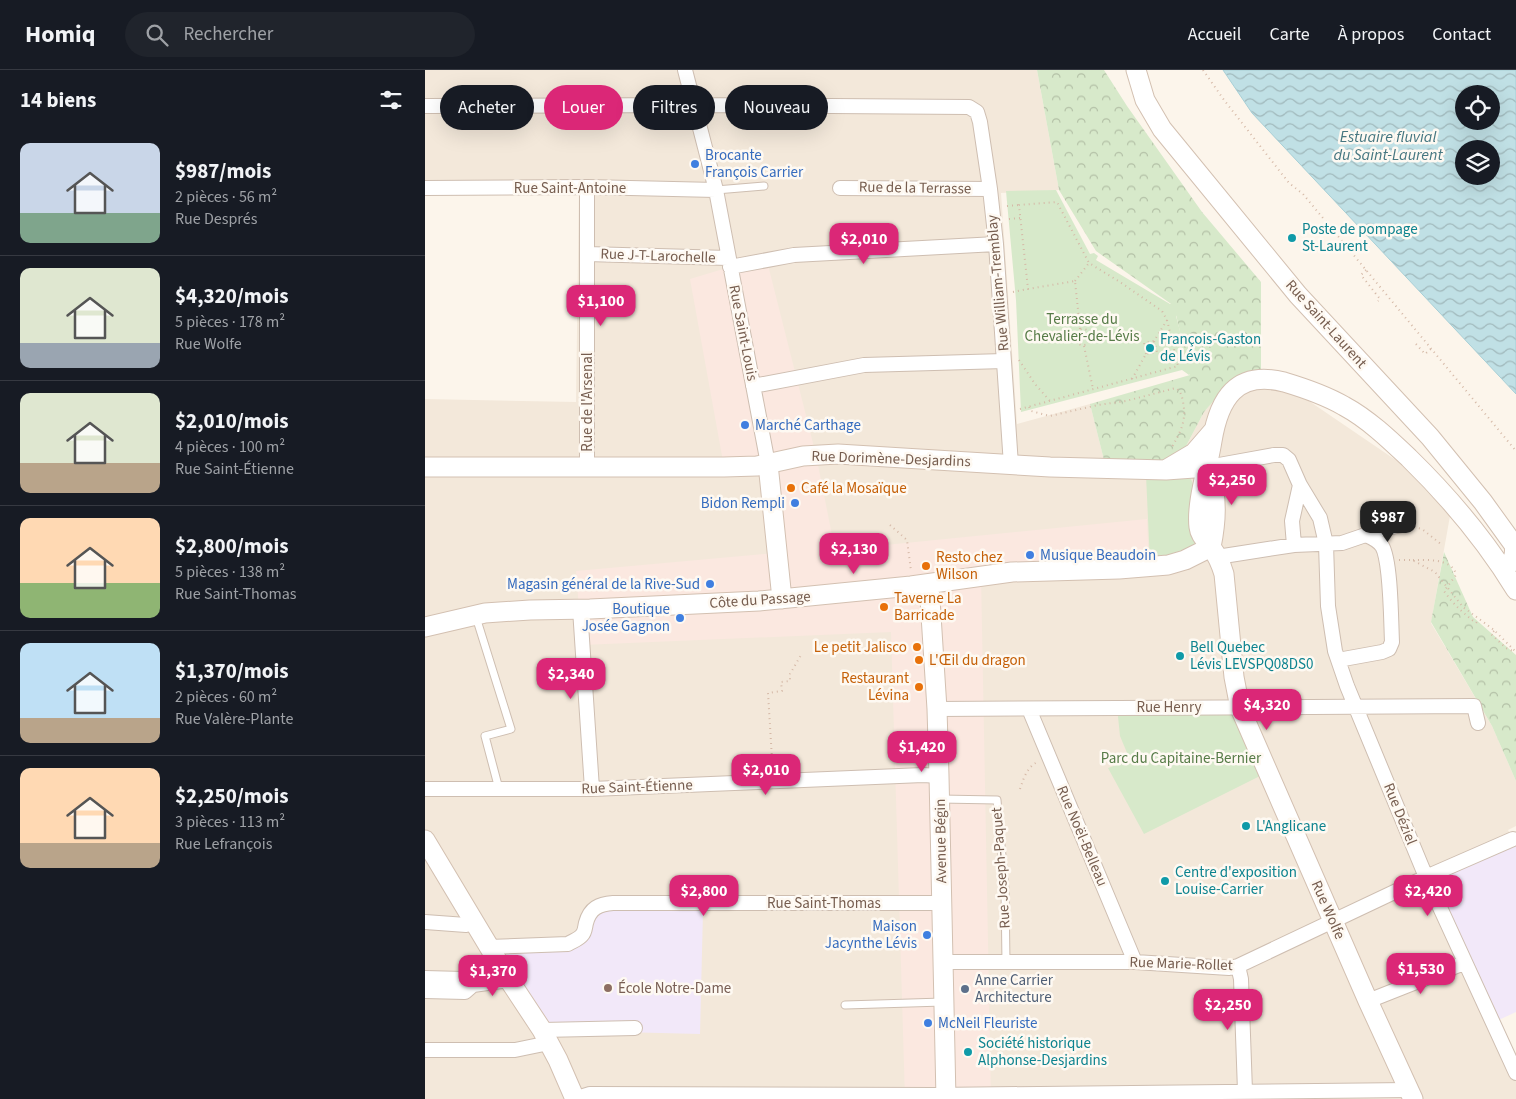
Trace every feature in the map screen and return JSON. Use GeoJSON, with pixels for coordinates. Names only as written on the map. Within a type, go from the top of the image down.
{"type":"FeatureCollection","features":[{"type":"Feature","properties":{"kind":"main road","name":"Rue Saint-Laurent"},"geometry":{"type":"LineString","coordinates":[[1136,70],[1145,100],[1162,129],[1297,295],[1430,437],[1483,502],[1514,545],[1515,551],[1512,561],[1503,569]]}},
{"type":"Feature","properties":{"kind":"main road"},"geometry":{"type":"LineString","coordinates":[[1214,552],[1215,516],[1213,485],[1208,467],[1214,430],[1225,399],[1232,391],[1242,383],[1264,379],[1299,386],[1331,399],[1377,429],[1424,472],[1463,516],[1503,569],[1516,590]]}},
{"type":"Feature","properties":{"kind":"main road"},"geometry":{"type":"LineString","coordinates":[[1168,461],[1180,462],[1194,453],[1214,430]]}},
{"type":"Feature","properties":{"kind":"main road","name":"Rue Dorimène-Desjardins"},"geometry":{"type":"LineString","coordinates":[[425,467],[757,466],[803,456],[837,454],[1011,465],[1168,461],[1208,467]]}},
{"type":"Feature","properties":{"kind":"main road","name":"Rue Saint-Louis"},"geometry":{"type":"LineString","coordinates":[[768,464],[782,599]]}},
{"type":"Feature","properties":{"kind":"main road","name":"Côte du Passage"},"geometry":{"type":"LineString","coordinates":[[425,627],[475,614],[782,599],[920,581],[1020,571],[1119,569],[1168,565],[1214,552]]}},
{"type":"Feature","properties":{"kind":"main road","name":"Rue Wolfe"},"geometry":{"type":"LineString","coordinates":[[1214,552],[1224,574],[1234,677],[1240,708],[1368,1001],[1411,1094]]}},
{"type":"Feature","properties":{"kind":"main road","name":"Avenue Bégin"},"geometry":{"type":"LineString","coordinates":[[920,581],[937,709],[945,1097]]}},
{"type":"Feature","properties":{"kind":"main road"},"geometry":{"type":"LineString","coordinates":[[426,845],[546,1037],[574,1099]]}},
{"type":"Feature","properties":{"kind":"street","name":"Rue Saint-Louis"},"geometry":{"type":"LineString","coordinates":[[685,70],[689,85]]}},
{"type":"Feature","properties":{"kind":"street"},"geometry":{"type":"LineString","coordinates":[[425,106],[633,105]]}},
{"type":"Feature","properties":{"kind":"street","name":"Rue William-Tremblay"},"geometry":{"type":"LineString","coordinates":[[715,105],[969,107],[977,112],[991,189],[1011,465]]}},
{"type":"Feature","properties":{"kind":"street","name":"Rue Saint-Louis"},"geometry":{"type":"LineString","coordinates":[[701,130],[716,190],[768,464]]}},
{"type":"Feature","properties":{"kind":"street","name":"Rue Saint-Antoine"},"geometry":{"type":"LineString","coordinates":[[425,188],[716,190]]}},
{"type":"Feature","properties":{"kind":"street","name":"Rue de l'Arsenal"},"geometry":{"type":"LineString","coordinates":[[587,188],[587,466]]}},
{"type":"Feature","properties":{"kind":"street","name":"Rue de la Terrasse"},"geometry":{"type":"LineString","coordinates":[[840,188],[991,189]]}},
{"type":"Feature","properties":{"kind":"street","name":"Rue J-T-Larochelle"},"geometry":{"type":"LineString","coordinates":[[587,254],[729,263],[795,254],[996,244]]}},
{"type":"Feature","properties":{"kind":"street"},"geometry":{"type":"LineString","coordinates":[[753,386],[864,364],[1004,361]]}},
{"type":"Feature","properties":{"kind":"street","name":"Rue Déziel"},"geometry":{"type":"LineString","coordinates":[[1208,467],[1283,455],[1289,460],[1300,485],[1320,518],[1325,544],[1329,606],[1335,651],[1347,686],[1426,877],[1516,1072]]}},
{"type":"Feature","properties":{"kind":"street"},"geometry":{"type":"LineString","coordinates":[[1294,545],[1292,520],[1300,485]]}},
{"type":"Feature","properties":{"kind":"street","name":"Côte du Passage"},"geometry":{"type":"LineString","coordinates":[[1214,552],[1342,543],[1385,528],[1402,525]]}},
{"type":"Feature","properties":{"kind":"street"},"geometry":{"type":"LineString","coordinates":[[1338,660],[1382,652],[1389,649],[1392,642],[1386,560],[1381,544],[1377,539],[1367,535]]}},
{"type":"Feature","properties":{"kind":"street"},"geometry":{"type":"LineString","coordinates":[[580,609],[592,789]]}},
{"type":"Feature","properties":{"kind":"street","name":"Rue Henry"},"geometry":{"type":"LineString","coordinates":[[937,709],[1474,706],[1478,723]]}},
{"type":"Feature","properties":{"kind":"street","name":"Rue Noël-Belleau"},"geometry":{"type":"LineString","coordinates":[[1029,709],[1135,962]]}},
{"type":"Feature","properties":{"kind":"street","name":"Rue Saint-Étienne"},"geometry":{"type":"LineString","coordinates":[[425,789],[592,789],[923,775],[939,776]]}},
{"type":"Feature","properties":{"kind":"street","name":"Rue Marie-Rollet"},"geometry":{"type":"LineString","coordinates":[[942,962],[1135,962],[1229,968],[1238,966],[1426,877],[1513,840]]}},
{"type":"Feature","properties":{"kind":"street","name":"Rue Saint-Thomas"},"geometry":{"type":"LineString","coordinates":[[489,947],[568,944],[584,934],[587,919],[592,909],[599,904],[613,902],[942,903]]}},
{"type":"Feature","properties":{"kind":"street"},"geometry":{"type":"LineString","coordinates":[[425,922],[465,925],[475,923]]}},
{"type":"Feature","properties":{"kind":"street"},"geometry":{"type":"LineString","coordinates":[[1368,1001],[1464,962]]}},
{"type":"Feature","properties":{"kind":"street"},"geometry":{"type":"LineString","coordinates":[[1238,966],[1241,979],[1245,1091]]}},
{"type":"Feature","properties":{"kind":"street"},"geometry":{"type":"LineString","coordinates":[[425,978],[463,979],[473,985]]}},
{"type":"Feature","properties":{"kind":"street"},"geometry":{"type":"LineString","coordinates":[[425,991],[465,992],[473,985],[509,980]]}},
{"type":"Feature","properties":{"kind":"street"},"geometry":{"type":"LineString","coordinates":[[425,1050],[515,1050],[546,1037],[635,1028]]}},
{"type":"Feature","properties":{"kind":"street"},"geometry":{"type":"LineString","coordinates":[[574,1099],[589,1094],[945,1097],[1206,1095],[1245,1091],[1306,1095],[1411,1094]]}},
{"type":"Feature","properties":{"kind":"lane"},"geometry":{"type":"LineString","coordinates":[[716,190],[765,186]]}},
{"type":"Feature","properties":{"kind":"lane"},"geometry":{"type":"LineString","coordinates":[[475,614],[511,729],[485,736],[499,789]]}},
{"type":"Feature","properties":{"kind":"lane","name":"Rue Joseph-Paquet"},"geometry":{"type":"LineString","coordinates":[[940,799],[997,800],[1005,890],[1006,963]]}},
{"type":"Feature","properties":{"kind":"lane"},"geometry":{"type":"LineString","coordinates":[[845,1005],[944,1002]]}},
{"type":"Feature","properties":{"kind":"path"},"geometry":{"type":"LineString","coordinates":[[1203,70],[1289,183],[1303,194],[1516,451]]}},
{"type":"Feature","properties":{"kind":"path"},"geometry":{"type":"LineString","coordinates":[[1007,206],[1057,202],[1089,263],[1162,311],[1167,320],[1178,366],[1018,410]]}},
{"type":"Feature","properties":{"kind":"path"},"geometry":{"type":"LineString","coordinates":[[1019,205],[1028,289]]}},
{"type":"Feature","properties":{"kind":"path"},"geometry":{"type":"LineString","coordinates":[[1009,219],[1020,218]]}},
{"type":"Feature","properties":{"kind":"path"},"geometry":{"type":"LineString","coordinates":[[1013,292],[1075,281],[1089,263]]}},
{"type":"Feature","properties":{"kind":"path"},"geometry":{"type":"LineString","coordinates":[[1366,270],[1361,275],[1380,299],[1378,301]]}},
{"type":"Feature","properties":{"kind":"path"},"geometry":{"type":"LineString","coordinates":[[1075,281],[1080,329]]}},
{"type":"Feature","properties":{"kind":"path"},"geometry":{"type":"LineString","coordinates":[[1132,379],[1146,354],[1144,343],[1154,341],[1167,320]]}},
{"type":"Feature","properties":{"kind":"path"},"geometry":{"type":"LineString","coordinates":[[1080,329],[1086,329],[1091,336],[1089,343],[1084,346],[1079,345],[1075,341],[1076,332],[1080,329]]}},
{"type":"Feature","properties":{"kind":"path"},"geometry":{"type":"LineString","coordinates":[[1146,354],[1157,352],[1154,341]]}},
{"type":"Feature","properties":{"kind":"path"},"geometry":{"type":"LineString","coordinates":[[1416,344],[1425,354],[1431,348]]}},
{"type":"Feature","properties":{"kind":"path"},"geometry":{"type":"LineString","coordinates":[[1084,346],[1093,389]]}},
{"type":"Feature","properties":{"kind":"path"},"geometry":{"type":"LineString","coordinates":[[1019,360],[1035,384],[1050,401]]}},
{"type":"Feature","properties":{"kind":"path"},"geometry":{"type":"LineString","coordinates":[[1029,407],[1031,411],[1050,416],[1097,405],[1126,401],[1176,388],[1181,394],[1185,420],[1168,461]]}},
{"type":"Feature","properties":{"kind":"path"},"geometry":{"type":"LineString","coordinates":[[890,525],[907,540],[920,581]]}},
{"type":"Feature","properties":{"kind":"path"},"geometry":{"type":"LineString","coordinates":[[1402,525],[1422,529],[1441,545]]}},
{"type":"Feature","properties":{"kind":"path"},"geometry":{"type":"LineString","coordinates":[[1397,560],[1432,560],[1442,562],[1454,570],[1456,575],[1444,590],[1457,608],[1476,623],[1479,619]]}},
{"type":"Feature","properties":{"kind":"path"},"geometry":{"type":"LineString","coordinates":[[1412,560],[1435,572],[1463,607],[1494,630],[1516,652]]}},
{"type":"Feature","properties":{"kind":"path"},"geometry":{"type":"LineString","coordinates":[[1494,630],[1491,634],[1506,648],[1516,652]]}},
{"type":"Feature","properties":{"kind":"path"},"geometry":{"type":"LineString","coordinates":[[773,759],[768,692],[782,691],[781,682],[790,681],[790,674],[801,655]]}},
{"type":"Feature","properties":{"kind":"path"},"geometry":{"type":"LineString","coordinates":[[1020,789],[1031,765],[1049,756]]}},
{"type":"Feature","properties":{"kind":"shaded area"},"geometry":{"type":"Polygon","coordinates":[[[425,70],[1037,70],[1059,190],[1001,193],[1017,424],[1090,404],[1104,460],[1184,450],[1204,412],[1229,382],[1284,384],[1453,499],[1431,623],[1492,726],[1516,781],[1516,826],[1508,830],[1513,839],[1426,877],[1516,1073],[1516,1099],[425,1099],[425,399],[576,402],[579,186],[425,181],[425,70]]]}},
{"type":"Feature","properties":{"kind":"shaded area"},"geometry":{"type":"Polygon","coordinates":[[[767,261],[816,455],[835,550],[1147,519],[1149,566],[981,576],[991,1099],[905,1099],[891,632],[582,645],[576,571],[776,553],[768,464],[724,467],[690,279],[730,267],[767,261]]]}},
{"type":"Feature","properties":{"kind":"shaded area"},"geometry":{"type":"Polygon","coordinates":[[[1513,839],[1516,846],[1516,1012],[1492,1023],[1426,877],[1513,839]]]}},
{"type":"Feature","properties":{"kind":"shaded area","name":"École Notre-Dame"},"geometry":{"type":"Polygon","coordinates":[[[613,903],[703,911],[700,1034],[542,1030],[489,947],[568,944],[587,919],[613,903]]]}},
{"type":"Feature","properties":{"kind":"green space"},"geometry":{"type":"Polygon","coordinates":[[[1037,70],[1104,70],[1127,106],[1202,212],[1261,282],[1261,374],[1229,383],[1204,412],[1184,450],[1170,461],[1104,460],[1090,404],[1190,375],[1174,306],[1096,251],[1059,190],[1037,70]]]}},
{"type":"Feature","properties":{"kind":"green space","name":"Terrasse du Chevalier-de-Lévis"},"geometry":{"type":"Polygon","coordinates":[[[1056,190],[1090,254],[1094,253],[1098,256],[1096,260],[1170,304],[1175,302],[1181,313],[1176,316],[1188,361],[1195,371],[1189,375],[1182,370],[1021,412],[1016,300],[1006,191],[1056,190]]]}},
{"type":"Feature","properties":{"kind":"green space"},"geometry":{"type":"Polygon","coordinates":[[[1146,475],[1187,477],[1191,479],[1195,490],[1199,547],[1150,562],[1146,475]]]}},
{"type":"Feature","properties":{"kind":"green space"},"geometry":{"type":"Polygon","coordinates":[[[1444,552],[1473,617],[1516,655],[1516,781],[1492,726],[1431,622],[1444,552]]]}},
{"type":"Feature","properties":{"kind":"green space","name":"Parc du Capitaine-Bernier"},"geometry":{"type":"Polygon","coordinates":[[[1117,707],[1239,708],[1262,775],[1144,834],[1108,768],[1130,760],[1120,736],[1117,707]]]}},
{"type":"Feature","properties":{"kind":"water","name":"Estuaire fluvial du Saint-Laurent"},"geometry":{"type":"Polygon","coordinates":[[[1223,70],[1516,70],[1516,394],[1252,113],[1223,70]]]}},
{"type":"Feature","properties":{"kind":"place","name":"Brocante François Carrier"},"geometry":{"type":"Point","coordinates":[695,164]}},
{"type":"Feature","properties":{"kind":"place","name":"Poste de pompage St-Laurent"},"geometry":{"type":"Point","coordinates":[1292,238]}},
{"type":"Feature","properties":{"kind":"place","name":"François-Gaston de Lévis"},"geometry":{"type":"Point","coordinates":[1150,348]}},
{"type":"Feature","properties":{"kind":"place","name":"Marché Carthage"},"geometry":{"type":"Point","coordinates":[745,425]}},
{"type":"Feature","properties":{"kind":"place","name":"Café la Mosaïque"},"geometry":{"type":"Point","coordinates":[791,488]}},
{"type":"Feature","properties":{"kind":"place","name":"Bidon Rempli"},"geometry":{"type":"Point","coordinates":[795,503]}},
{"type":"Feature","properties":{"kind":"place","name":"Musique Beaudoin"},"geometry":{"type":"Point","coordinates":[1030,555]}},
{"type":"Feature","properties":{"kind":"place","name":"Resto chez Wilson"},"geometry":{"type":"Point","coordinates":[926,566]}},
{"type":"Feature","properties":{"kind":"place","name":"Magasin général de la Rive-Sud"},"geometry":{"type":"Point","coordinates":[710,584]}},
{"type":"Feature","properties":{"kind":"place","name":"Taverne La Barricade"},"geometry":{"type":"Point","coordinates":[884,607]}},
{"type":"Feature","properties":{"kind":"place","name":"Boutique Josée Gagnon"},"geometry":{"type":"Point","coordinates":[680,618]}},
{"type":"Feature","properties":{"kind":"place","name":"Le petit Jalisco"},"geometry":{"type":"Point","coordinates":[917,647]}},
{"type":"Feature","properties":{"kind":"place","name":"Bell Quebec Lévis LEVSPQ08DS0"},"geometry":{"type":"Point","coordinates":[1180,656]}},
{"type":"Feature","properties":{"kind":"place","name":"L'Œil du dragon"},"geometry":{"type":"Point","coordinates":[919,660]}},
{"type":"Feature","properties":{"kind":"place","name":"Restaurant Lévina"},"geometry":{"type":"Point","coordinates":[919,687]}},
{"type":"Feature","properties":{"kind":"place","name":"L'Anglicane"},"geometry":{"type":"Point","coordinates":[1246,826]}},
{"type":"Feature","properties":{"kind":"place","name":"Centre d'exposition Louise-Carrier"},"geometry":{"type":"Point","coordinates":[1165,881]}},
{"type":"Feature","properties":{"kind":"place","name":"Maison Jacynthe Lévis"},"geometry":{"type":"Point","coordinates":[927,935]}},
{"type":"Feature","properties":{"kind":"place","name":"École Notre-Dame"},"geometry":{"type":"Point","coordinates":[608,988]}},
{"type":"Feature","properties":{"kind":"place","name":"Anne Carrier Architecture"},"geometry":{"type":"Point","coordinates":[965,989]}},
{"type":"Feature","properties":{"kind":"place","name":"McNeil Fleuriste"},"geometry":{"type":"Point","coordinates":[928,1023]}},
{"type":"Feature","properties":{"kind":"place","name":"Société historique Alphonse-Desjardins"},"geometry":{"type":"Point","coordinates":[968,1052]}}]}
